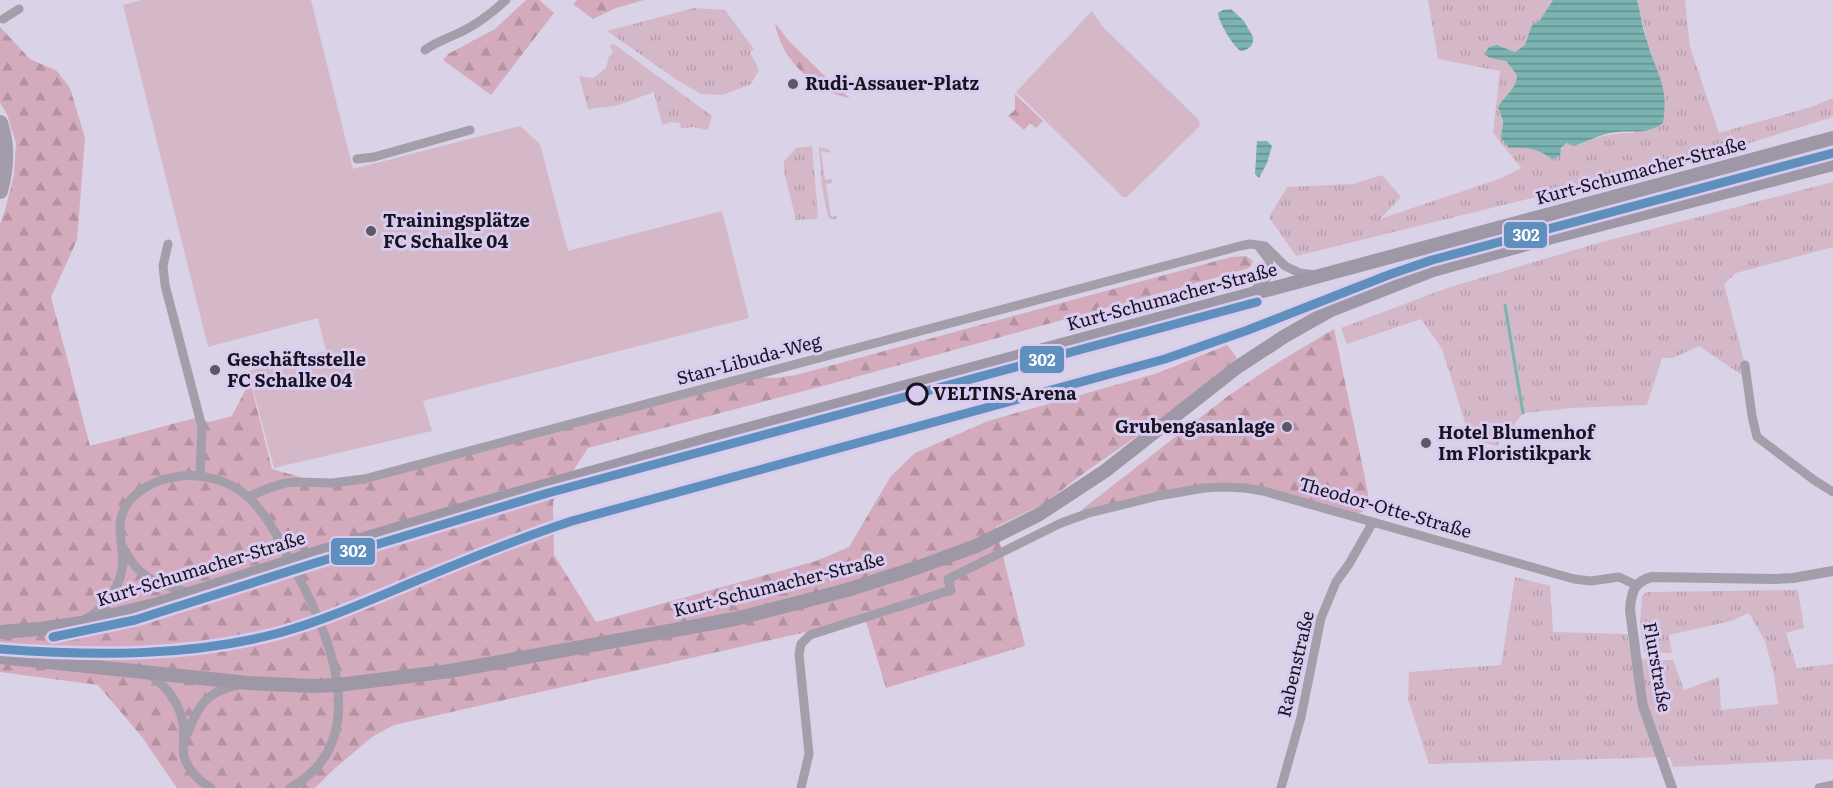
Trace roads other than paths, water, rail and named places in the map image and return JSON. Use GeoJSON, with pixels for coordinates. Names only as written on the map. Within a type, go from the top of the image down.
{"type":"FeatureCollection","features":[{"type":"Feature","properties":{"kind":"highway"},"geometry":{"type":"LineString","coordinates":[[0,123],[6,151],[5,172],[0,191]]}},
{"type":"Feature","properties":{"kind":"main road","name":"Kurt-Schumacher-Straße"},"geometry":{"type":"LineString","coordinates":[[0,632],[81,623],[158,604],[314,554],[708,440],[1833,138]]}},
{"type":"Feature","properties":{"kind":"main road","name":"Kurt-Schumacher-Straße"},"geometry":{"type":"LineString","coordinates":[[0,657],[248,682],[314,686],[367,683],[461,669],[735,619],[847,590],[976,546],[1038,515],[1105,471],[1236,368],[1331,310],[1433,270],[1833,165]]}},
{"type":"Feature","properties":{"kind":"street"},"geometry":{"type":"LineString","coordinates":[[425,50],[490,15],[506,0]]}},
{"type":"Feature","properties":{"kind":"street"},"geometry":{"type":"LineString","coordinates":[[3,19],[19,9]]}},
{"type":"Feature","properties":{"kind":"street"},"geometry":{"type":"LineString","coordinates":[[357,159],[374,157],[470,130]]}},
{"type":"Feature","properties":{"kind":"street"},"geometry":{"type":"LineString","coordinates":[[168,244],[164,266],[165,285],[202,427],[200,476]]}},
{"type":"Feature","properties":{"kind":"street"},"geometry":{"type":"LineString","coordinates":[[1258,245],[1265,246],[1292,270],[1321,275]]}},
{"type":"Feature","properties":{"kind":"street"},"geometry":{"type":"LineString","coordinates":[[1248,296],[1269,275],[1269,260],[1258,245]]}},
{"type":"Feature","properties":{"kind":"street","name":"Stan-Libuda-Weg"},"geometry":{"type":"LineString","coordinates":[[248,497],[285,483],[347,482],[375,476],[1240,246],[1258,245]]}},
{"type":"Feature","properties":{"kind":"street"},"geometry":{"type":"LineString","coordinates":[[1745,365],[1757,437],[1833,492]]}},
{"type":"Feature","properties":{"kind":"street"},"geometry":{"type":"LineString","coordinates":[[81,623],[105,603],[117,584],[122,568],[120,524],[133,496],[145,487],[161,480],[178,476],[200,476],[223,482],[248,497],[278,538],[317,615],[330,652],[338,688],[339,711],[336,736],[327,754],[316,768],[290,788]]}},
{"type":"Feature","properties":{"kind":"street","name":"Theodor-Otte-Straße"},"geometry":{"type":"LineString","coordinates":[[801,788],[809,754],[799,654],[801,644],[810,635],[951,590],[948,579],[1061,523],[1113,507],[1204,488],[1255,489],[1574,579],[1591,581],[1619,577],[1636,585],[1645,578],[1652,577],[1765,579],[1793,578],[1833,571]]}},
{"type":"Feature","properties":{"kind":"street","name":"Rabenstraße"},"geometry":{"type":"LineString","coordinates":[[1281,788],[1301,717],[1321,618],[1336,582],[1373,522]]}},
{"type":"Feature","properties":{"kind":"street"},"geometry":{"type":"LineString","coordinates":[[121,542],[129,559],[149,579],[191,593]]}},
{"type":"Feature","properties":{"kind":"street","name":"Flurstraße"},"geometry":{"type":"LineString","coordinates":[[1636,585],[1631,598],[1630,610],[1643,706],[1672,788]]}},
{"type":"Feature","properties":{"kind":"street"},"geometry":{"type":"LineString","coordinates":[[145,671],[155,678],[178,706],[183,724],[184,755],[190,770],[202,783],[211,788]]}},
{"type":"Feature","properties":{"kind":"street"},"geometry":{"type":"LineString","coordinates":[[184,742],[200,704],[225,689],[248,682]]}},
{"type":"Feature","properties":{"kind":"street"},"geometry":{"type":"LineString","coordinates":[[1819,788],[1833,785]]}},
{"type":"Feature","properties":{"kind":"waterway"},"geometry":{"type":"LineString","coordinates":[[1505,305],[1523,413]]}},
{"type":"Feature","properties":{"kind":"tram line"},"geometry":{"type":"LineString","coordinates":[[1470,245],[1506,240]]}},
{"type":"Feature","properties":{"kind":"place","name":"Rudi-Assauer-Platz"},"geometry":{"type":"Point","coordinates":[793,84]}},
{"type":"Feature","properties":{"kind":"place","name":"Trainingsplätze FC Schalke 04"},"geometry":{"type":"Point","coordinates":[371,231]}},
{"type":"Feature","properties":{"kind":"place","name":"Geschäftsstelle FC Schalke 04"},"geometry":{"type":"Point","coordinates":[215,370]}},
{"type":"Feature","properties":{"kind":"place","name":"VELTINS-Arena"},"geometry":{"type":"Point","coordinates":[917,394]}},
{"type":"Feature","properties":{"kind":"place","name":"Grubengasanlage"},"geometry":{"type":"Point","coordinates":[1287,427]}},
{"type":"Feature","properties":{"kind":"place","name":"Hotel Blumenhof Im Floristikpark"},"geometry":{"type":"Point","coordinates":[1426,443]}}]}
